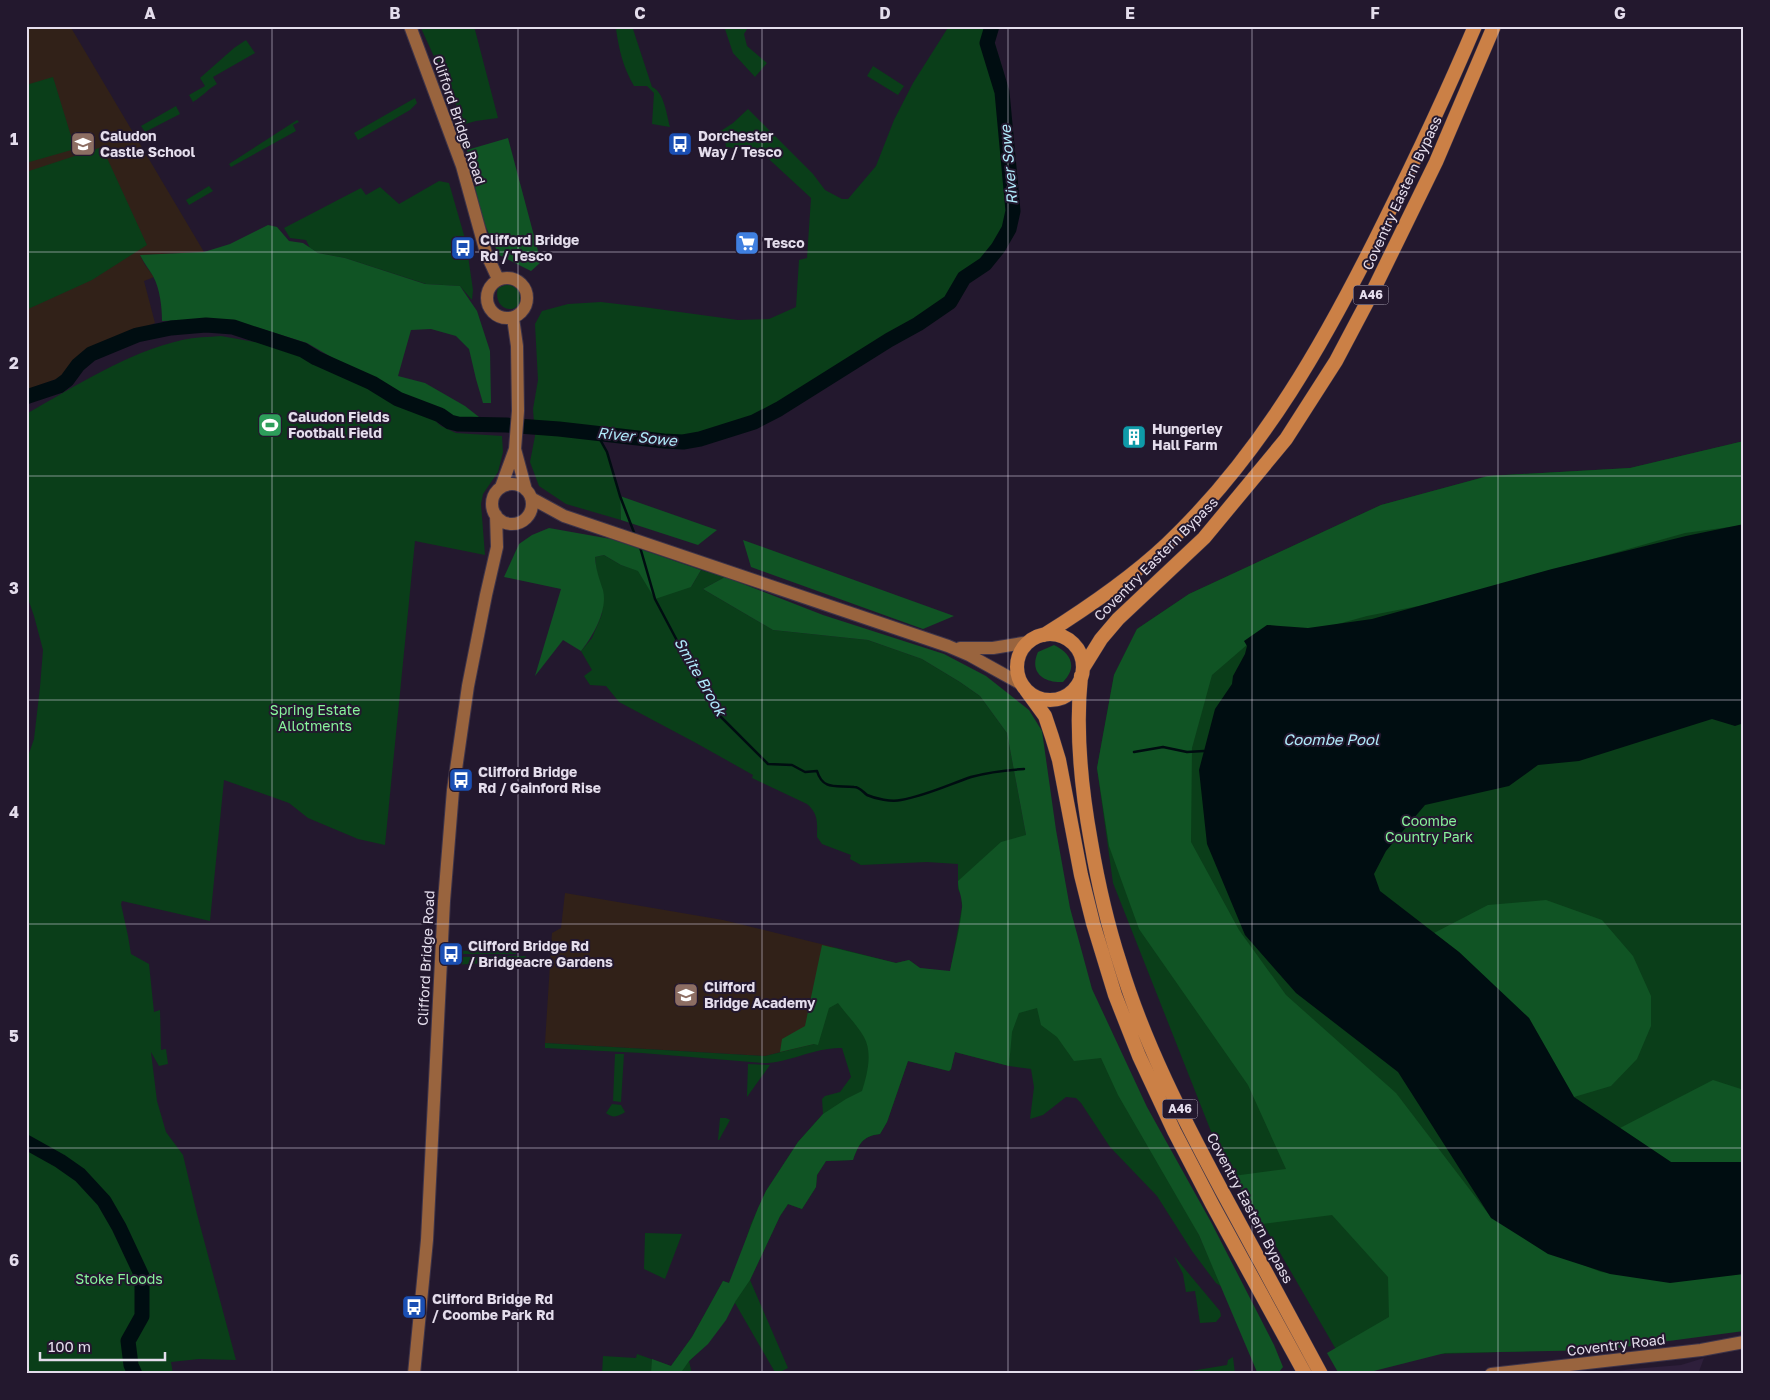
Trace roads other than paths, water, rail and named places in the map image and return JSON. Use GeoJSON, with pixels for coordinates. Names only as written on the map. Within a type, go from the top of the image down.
{"type":"FeatureCollection","features":[{"type":"Feature","properties":{"kind":"highway","name":"Coventry Eastern Bypass"},"geometry":{"type":"LineString","coordinates":[[1044,635],[1095,602],[1166,545],[1245,458],[1271,423],[1317,351],[1357,278],[1419,152],[1475,26]]}},
{"type":"Feature","properties":{"kind":"highway","name":"Coventry Eastern Bypass"},"geometry":{"type":"LineString","coordinates":[[1321,1374],[1178,1106],[1154,1055],[1120,964],[1099,884],[1087,819],[1078,729],[1082,672],[1101,639],[1118,619],[1204,538],[1280,446],[1301,416],[1336,361],[1373,291],[1436,162],[1494,26]]}},
{"type":"Feature","properties":{"kind":"highway"},"geometry":{"type":"LineString","coordinates":[[1044,635],[1060,636],[1073,644],[1080,654],[1082,672],[1073,690],[1058,699],[1042,699],[1025,688],[1018,676],[1018,662],[1022,650],[1029,642],[1044,635]]}},
{"type":"Feature","properties":{"kind":"highway","name":"A46"},"geometry":{"type":"LineString","coordinates":[[1025,688],[1044,716],[1052,737],[1059,760],[1081,875],[1093,923],[1115,994],[1139,1056],[1174,1131],[1305,1374]]}},
{"type":"Feature","properties":{"kind":"main road","name":"Clifford Bridge Road"},"geometry":{"type":"LineString","coordinates":[[410,26],[460,159],[486,253],[498,279]]}},
{"type":"Feature","properties":{"kind":"main road"},"geometry":{"type":"LineString","coordinates":[[498,279],[514,279],[523,285],[527,293],[526,306],[522,314],[513,318],[503,319],[496,316],[488,308],[486,301],[488,290],[498,279]]}},
{"type":"Feature","properties":{"kind":"main road"},"geometry":{"type":"LineString","coordinates":[[513,318],[517,346],[518,411],[516,436],[514,449],[501,487],[493,500],[493,509],[496,516],[506,523],[514,524],[540,515],[564,516]]}},
{"type":"Feature","properties":{"kind":"main road"},"geometry":{"type":"LineString","coordinates":[[497,547],[532,510],[529,494],[514,449]]}},
{"type":"Feature","properties":{"kind":"main road"},"geometry":{"type":"LineString","coordinates":[[501,487],[515,484],[564,516],[948,646],[969,655],[1025,688]]}},
{"type":"Feature","properties":{"kind":"main road","name":"Clifford Bridge Road"},"geometry":{"type":"LineString","coordinates":[[414,1374],[427,1240],[444,901],[452,799],[468,686],[497,547],[496,516]]}},
{"type":"Feature","properties":{"kind":"main road"},"geometry":{"type":"LineString","coordinates":[[948,646],[976,649],[1029,642]]}},
{"type":"Feature","properties":{"kind":"main road","name":"Coventry Road"},"geometry":{"type":"LineString","coordinates":[[1491,1374],[1701,1350],[1744,1342]]}},
{"type":"Feature","properties":{"kind":"water","name":"Coombe Pool"},"geometry":{"type":"Polygon","coordinates":[[[1744,524],[1744,723],[1735,726],[1712,719],[1579,761],[1538,765],[1509,786],[1425,805],[1386,851],[1374,874],[1380,891],[1459,952],[1529,1018],[1574,1097],[1671,1162],[1744,1162],[1744,1274],[1670,1283],[1610,1274],[1548,1254],[1491,1218],[1398,1072],[1296,993],[1245,935],[1207,844],[1199,770],[1215,709],[1232,684],[1233,676],[1245,654],[1247,646],[1244,641],[1267,625],[1308,628],[1372,619],[1552,569],[1686,536],[1744,524]]]}},
{"type":"Feature","properties":{"kind":"waterway","name":"River Sowe"},"geometry":{"type":"LineString","coordinates":[[26,397],[59,386],[91,354],[137,335],[171,328],[206,325],[233,327],[303,350],[316,358],[372,383],[398,399],[458,424],[559,429],[683,442],[700,439],[754,422],[779,409],[918,324],[950,302],[964,278],[985,264],[998,248],[1009,229],[1013,211],[1002,92],[987,43],[992,26]]}},
{"type":"Feature","properties":{"kind":"waterway","name":"Smite Brook"},"geometry":{"type":"LineString","coordinates":[[597,434],[607,452],[620,496],[635,535]]}},
{"type":"Feature","properties":{"kind":"waterway","name":"Smite Brook"},"geometry":{"type":"LineString","coordinates":[[640,547],[655,599],[700,684],[719,715],[768,764],[792,765],[805,772],[817,771],[823,782],[831,786],[856,787],[867,795],[893,801],[919,796],[978,775],[1024,769]]}},
{"type":"Feature","properties":{"kind":"waterway","name":"Smite Brook"},"geometry":{"type":"LineString","coordinates":[[1134,752],[1163,747],[1187,752],[1204,751]]}},
{"type":"Feature","properties":{"kind":"waterway","name":"River Sowe"},"geometry":{"type":"LineString","coordinates":[[26,1142],[60,1161],[80,1175],[104,1201],[119,1227],[142,1276],[142,1316],[128,1341],[131,1365],[135,1374]]}},
{"type":"Feature","properties":{"kind":"place","name":"Caludon Castle School"},"geometry":{"type":"Point","coordinates":[83,144]}},
{"type":"Feature","properties":{"kind":"place","name":"Dorchester Way / Tesco"},"geometry":{"type":"Point","coordinates":[680,144]}},
{"type":"Feature","properties":{"kind":"place","name":"Tesco"},"geometry":{"type":"Point","coordinates":[747,243]}},
{"type":"Feature","properties":{"kind":"place","name":"Clifford Bridge Rd / Tesco"},"geometry":{"type":"Point","coordinates":[463,248]}},
{"type":"Feature","properties":{"kind":"place","name":"Caludon Fields Football Field"},"geometry":{"type":"Point","coordinates":[270,425]}},
{"type":"Feature","properties":{"kind":"place","name":"Hungerley Hall Farm"},"geometry":{"type":"Point","coordinates":[1134,437]}},
{"type":"Feature","properties":{"kind":"place","name":"Clifford Bridge Rd / Gainford Rise"},"geometry":{"type":"Point","coordinates":[461,780]}},
{"type":"Feature","properties":{"kind":"place","name":"Clifford Bridge Rd / Bridgeacre Gardens"},"geometry":{"type":"Point","coordinates":[451,954]}},
{"type":"Feature","properties":{"kind":"place","name":"Clifford Bridge Academy"},"geometry":{"type":"Point","coordinates":[686,995]}},
{"type":"Feature","properties":{"kind":"place","name":"Clifford Bridge Rd / Coombe Park Rd"},"geometry":{"type":"Point","coordinates":[414,1307]}},
{"type":"Feature","properties":{"kind":"park label","name":"Spring Estate Allotments"},"geometry":{"type":"Point","coordinates":[315,718]}},
{"type":"Feature","properties":{"kind":"park label","name":"Coombe Country Park"},"geometry":{"type":"Point","coordinates":[1429,830]}},
{"type":"Feature","properties":{"kind":"park label","name":"Stoke Floods"},"geometry":{"type":"Point","coordinates":[119,1279]}}]}
